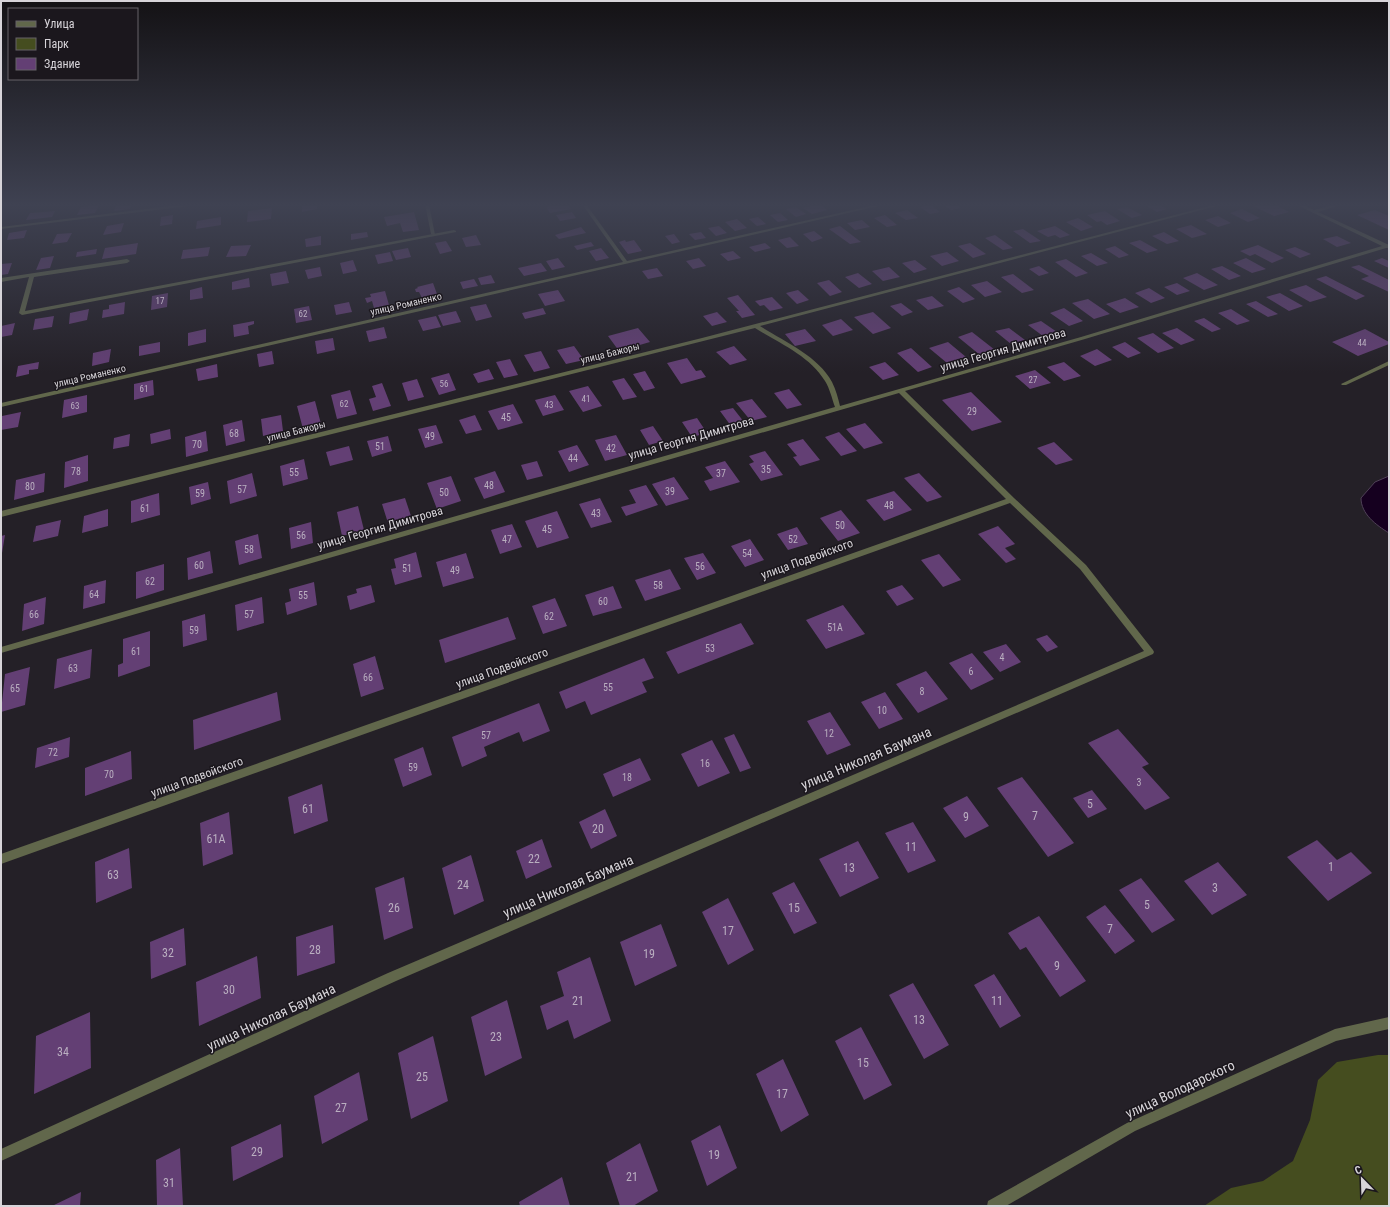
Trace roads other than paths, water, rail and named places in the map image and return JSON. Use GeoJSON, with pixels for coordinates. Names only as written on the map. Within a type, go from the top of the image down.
{"type":"FeatureCollection","features":[{"type":"Feature","properties":{"kind":"street"},"geometry":{"type":"LineString","coordinates":[[32,275],[22,313],[296,260]]}},
{"type":"Feature","properties":{"kind":"street","name":"улица Романенко"},"geometry":{"type":"LineString","coordinates":[[1,405],[638,260]]}},
{"type":"Feature","properties":{"kind":"street","name":"улица Бажоры"},"geometry":{"type":"LineString","coordinates":[[1,514],[756,326],[1007,260]]}},
{"type":"Feature","properties":{"kind":"street","name":"улица Георгия Димитрова"},"geometry":{"type":"LineString","coordinates":[[1,650],[901,391],[1343,260]]}},
{"type":"Feature","properties":{"kind":"street"},"geometry":{"type":"LineString","coordinates":[[1,280],[127,261]]}},
{"type":"Feature","properties":{"kind":"street"},"geometry":{"type":"LineString","coordinates":[[756,326],[810,361],[821,371],[829,382],[838,408]]}},
{"type":"Feature","properties":{"kind":"street"},"geometry":{"type":"LineString","coordinates":[[1344,384],[1389,363]]}},
{"type":"Feature","properties":{"kind":"street"},"geometry":{"type":"LineString","coordinates":[[901,391],[1012,500]]}},
{"type":"Feature","properties":{"kind":"street","name":"улица Николая Баумана"},"geometry":{"type":"LineString","coordinates":[[1,1155],[392,977],[1150,652],[1083,567],[1012,500]]}},
{"type":"Feature","properties":{"kind":"street","name":"улица Подвойского"},"geometry":{"type":"LineString","coordinates":[[1,859],[1012,500]]}},
{"type":"Feature","properties":{"kind":"street","name":"улица Володарского"},"geometry":{"type":"LineString","coordinates":[[994,1206],[1131,1127],[1335,1035],[1389,1023]]}}]}
